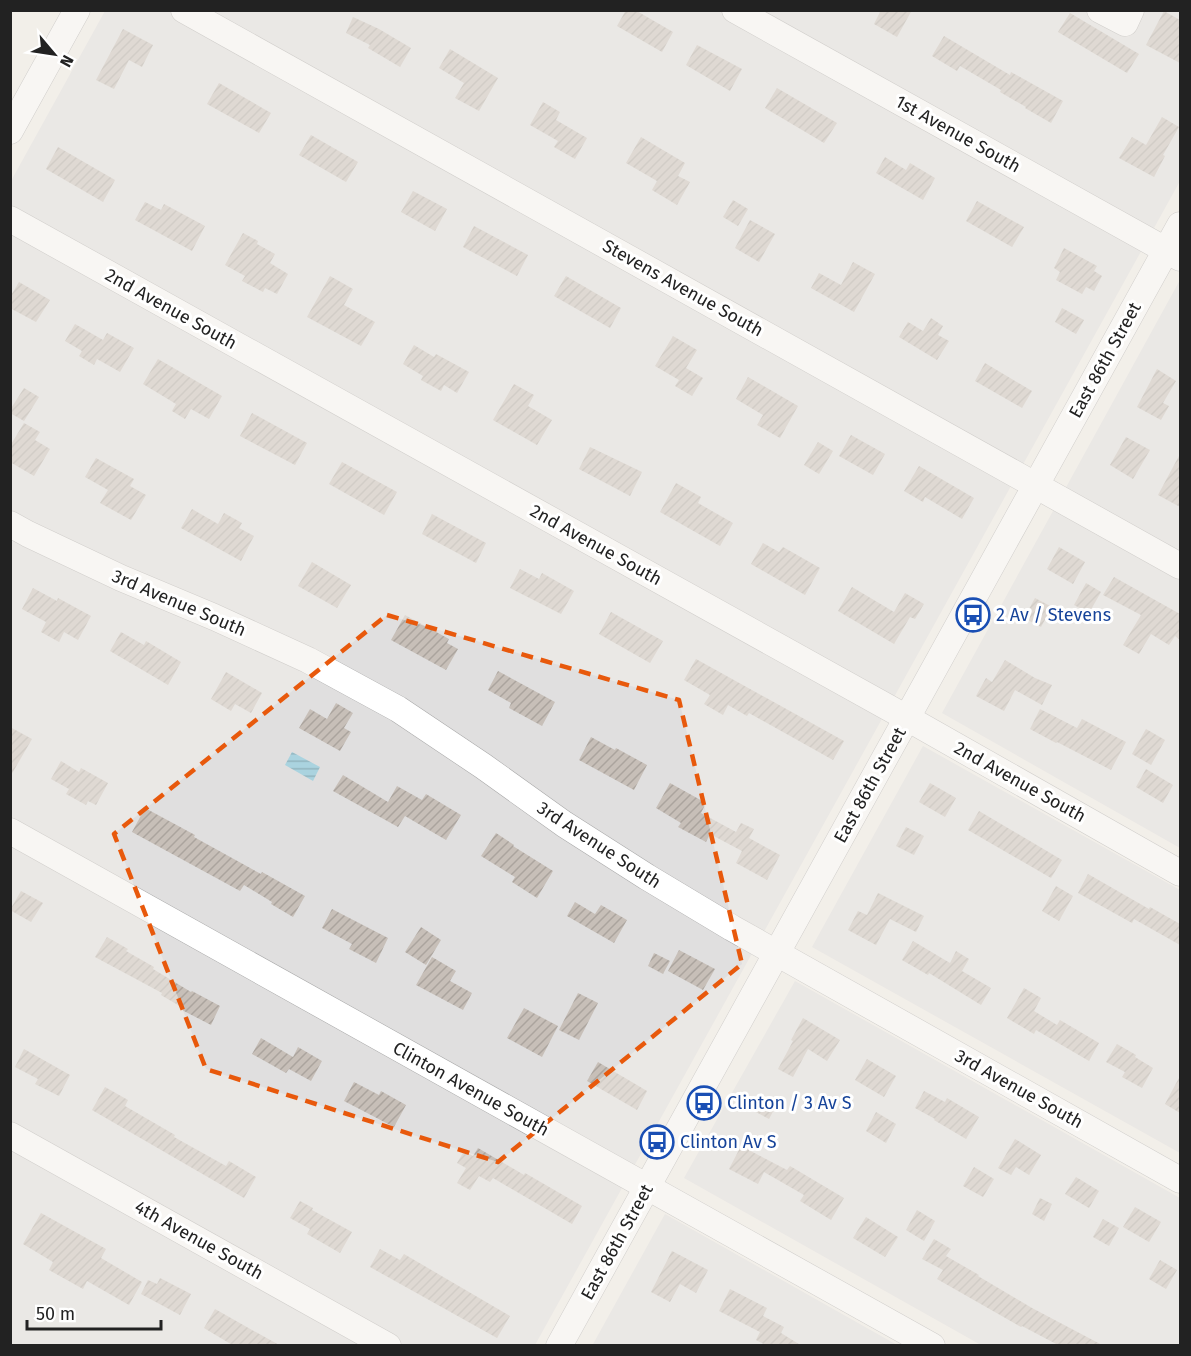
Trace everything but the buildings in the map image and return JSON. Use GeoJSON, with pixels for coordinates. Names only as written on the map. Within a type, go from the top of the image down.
{"type":"FeatureCollection","features":[{"type":"Feature","properties":{"kind":"street"},"geometry":{"type":"LineString","coordinates":[[10,131],[77,10]]}},
{"type":"Feature","properties":{"kind":"street","name":"Stevens Avenue South"},"geometry":{"type":"LineString","coordinates":[[184,10],[1180,566]]}},
{"type":"Feature","properties":{"kind":"street","name":"1st Avenue South"},"geometry":{"type":"LineString","coordinates":[[735,10],[1173,254]]}},
{"type":"Feature","properties":{"kind":"street"},"geometry":{"type":"LineString","coordinates":[[1100,10],[1125,23],[1131,10]]}},
{"type":"Feature","properties":{"kind":"street","name":"2nd Avenue South"},"geometry":{"type":"LineString","coordinates":[[10,219],[907,718],[1180,873]]}},
{"type":"Feature","properties":{"kind":"street","name":"East 86th Street"},"geometry":{"type":"LineString","coordinates":[[559,1346],[1036,485],[1173,254],[1180,225]]}},
{"type":"Feature","properties":{"kind":"street","name":"3rd Avenue South"},"geometry":{"type":"LineString","coordinates":[[10,524],[121,578],[308,660],[388,704],[483,766],[564,824],[732,928],[1180,1180]]}},
{"type":"Feature","properties":{"kind":"street","name":"Clinton Avenue South"},"geometry":{"type":"LineString","coordinates":[[10,831],[932,1346]]}},
{"type":"Feature","properties":{"kind":"street","name":"4th Avenue South"},"geometry":{"type":"LineString","coordinates":[[10,1135],[388,1346]]}},
{"type":"Feature","properties":{"kind":"highlighted area"},"geometry":{"type":"Polygon","coordinates":[[[387,615],[679,700],[742,964],[498,1162],[206,1069],[114,834],[387,615]]]}},
{"type":"Feature","properties":{"kind":"shaded area"},"geometry":{"type":"Polygon","coordinates":[[[105,11],[1180,11],[1180,181],[535,1345],[11,1346],[11,181],[105,11]]]}},
{"type":"Feature","properties":{"kind":"shaded area"},"geometry":{"type":"Polygon","coordinates":[[[1180,280],[1180,848],[942,713],[1180,280]]]}},
{"type":"Feature","properties":{"kind":"shaded area"},"geometry":{"type":"Polygon","coordinates":[[[923,746],[1180,890],[1180,1153],[812,947],[923,746]]]}},
{"type":"Feature","properties":{"kind":"shaded area"},"geometry":{"type":"Polygon","coordinates":[[[795,981],[1180,1198],[1180,1345],[981,1345],[684,1178],[795,981]]]}},
{"type":"Feature","properties":{"kind":"shaded area"},"geometry":{"type":"Polygon","coordinates":[[[665,1214],[897,1345],[592,1346],[665,1214]]]}},
{"type":"Feature","properties":{"kind":"water"},"geometry":{"type":"Polygon","coordinates":[[[292,752],[320,767],[313,781],[285,765],[292,752]]]}},
{"type":"Feature","properties":{"kind":"place","name":"2 Av / Stevens"},"geometry":{"type":"Point","coordinates":[973,615]}},
{"type":"Feature","properties":{"kind":"place","name":"Clinton / 3 Av S"},"geometry":{"type":"Point","coordinates":[704,1103]}},
{"type":"Feature","properties":{"kind":"place","name":"Clinton Av S"},"geometry":{"type":"Point","coordinates":[657,1142]}}]}
